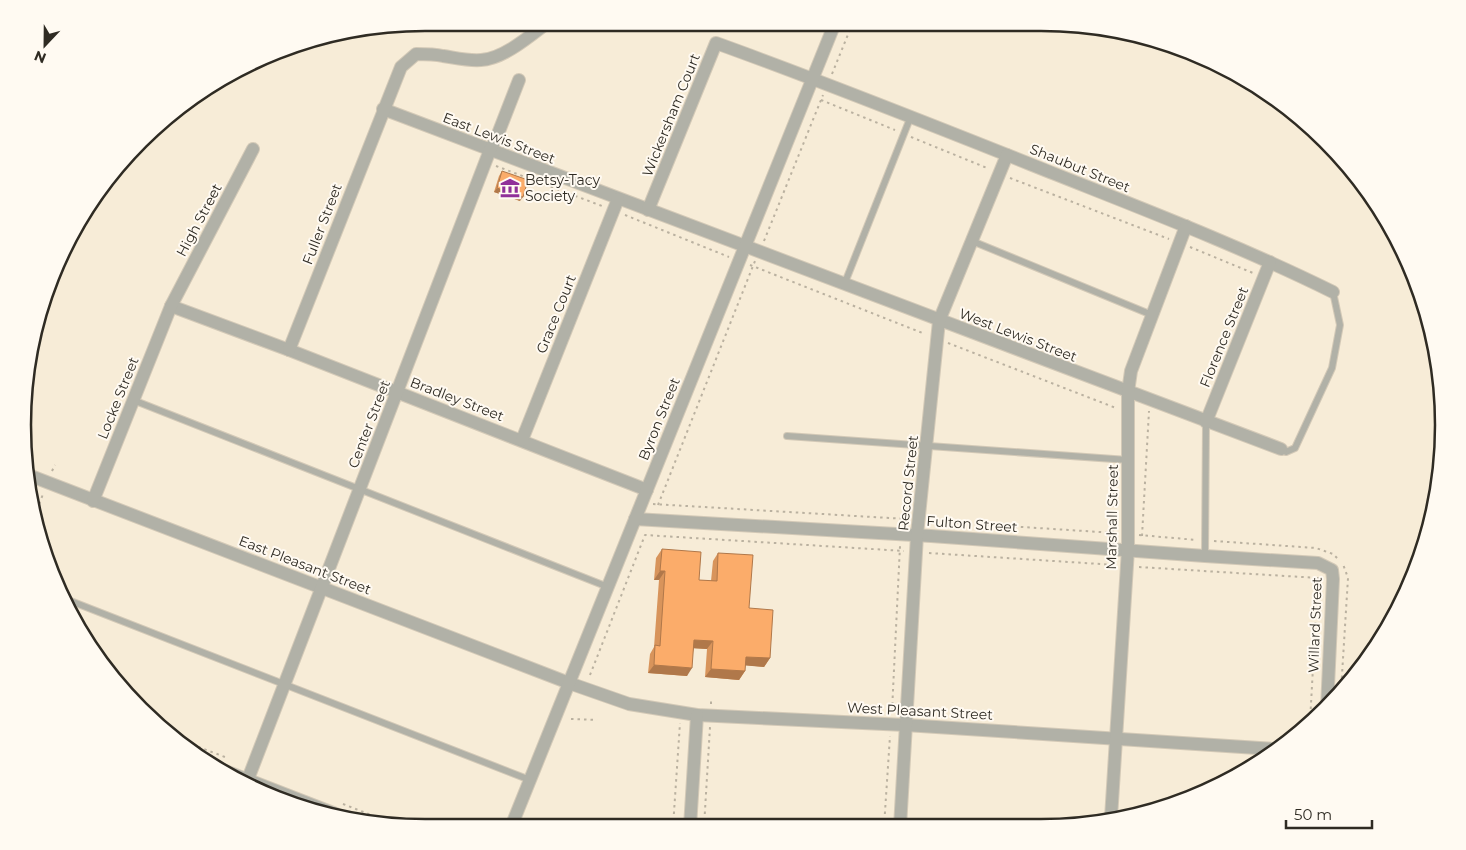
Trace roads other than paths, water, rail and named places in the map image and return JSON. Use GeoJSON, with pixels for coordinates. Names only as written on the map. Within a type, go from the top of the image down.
{"type":"FeatureCollection","features":[{"type":"Feature","properties":{"kind":"street","name":"Fuller Street"},"geometry":{"type":"LineString","coordinates":[[289,350],[401,67],[416,54],[440,55],[466,60],[483,60],[498,56],[536,31]]}},
{"type":"Feature","properties":{"kind":"street","name":"Byron Street"},"geometry":{"type":"LineString","coordinates":[[514,819],[832,31]]}},
{"type":"Feature","properties":{"kind":"street","name":"Wickersham Court"},"geometry":{"type":"LineString","coordinates":[[648,210],[716,43],[813,78]]}},
{"type":"Feature","properties":{"kind":"street","name":"Shaubut Street"},"geometry":{"type":"LineString","coordinates":[[813,78],[1186,226],[1270,262],[1332,292]]}},
{"type":"Feature","properties":{"kind":"street","name":"Center Street"},"geometry":{"type":"LineString","coordinates":[[248,777],[519,80]]}},
{"type":"Feature","properties":{"kind":"street","name":"East Lewis Street"},"geometry":{"type":"LineString","coordinates":[[383,110],[488,156],[616,205],[648,210],[745,247]]}},
{"type":"Feature","properties":{"kind":"street","name":"High Street"},"geometry":{"type":"LineString","coordinates":[[171,306],[253,149]]}},
{"type":"Feature","properties":{"kind":"street","name":"Record Street"},"geometry":{"type":"LineString","coordinates":[[900,819],[918,535],[939,321],[1007,155]]}},
{"type":"Feature","properties":{"kind":"street","name":"Grace Court"},"geometry":{"type":"LineString","coordinates":[[522,440],[616,205]]}},
{"type":"Feature","properties":{"kind":"street","name":"Marshall Street"},"geometry":{"type":"LineString","coordinates":[[1111,812],[1128,550],[1128,392],[1131,371],[1186,226]]}},
{"type":"Feature","properties":{"kind":"street","name":"West Lewis Street"},"geometry":{"type":"LineString","coordinates":[[745,247],[1281,450]]}},
{"type":"Feature","properties":{"kind":"street","name":"Florence Street"},"geometry":{"type":"LineString","coordinates":[[1206,422],[1270,262]]}},
{"type":"Feature","properties":{"kind":"street","name":"Bradley Street"},"geometry":{"type":"LineString","coordinates":[[171,306],[522,440],[647,490]]}},
{"type":"Feature","properties":{"kind":"street","name":"Locke Street"},"geometry":{"type":"LineString","coordinates":[[93,501],[171,306]]}},
{"type":"Feature","properties":{"kind":"street","name":"East Pleasant Street"},"geometry":{"type":"LineString","coordinates":[[36,479],[569,683]]}},
{"type":"Feature","properties":{"kind":"street","name":"Fulton Street"},"geometry":{"type":"LineString","coordinates":[[635,519],[918,535],[1205,556],[1306,561]]}},
{"type":"Feature","properties":{"kind":"street","name":"Willard Street"},"geometry":{"type":"LineString","coordinates":[[1306,561],[1318,563],[1332,570],[1327,695]]}},
{"type":"Feature","properties":{"kind":"street","name":"West Pleasant Street"},"geometry":{"type":"LineString","coordinates":[[569,683],[629,704],[697,715],[905,724],[1265,748]]}},
{"type":"Feature","properties":{"kind":"street"},"geometry":{"type":"LineString","coordinates":[[690,819],[697,715]]}},
{"type":"Feature","properties":{"kind":"lane"},"geometry":{"type":"LineString","coordinates":[[844,285],[911,116]]}},
{"type":"Feature","properties":{"kind":"lane"},"geometry":{"type":"LineString","coordinates":[[972,241],[1152,315]]}},
{"type":"Feature","properties":{"kind":"lane"},"geometry":{"type":"LineString","coordinates":[[1281,450],[1286,452],[1295,448],[1332,368],[1340,325],[1332,292]]}},
{"type":"Feature","properties":{"kind":"lane"},"geometry":{"type":"LineString","coordinates":[[133,400],[608,587]]}},
{"type":"Feature","properties":{"kind":"lane"},"geometry":{"type":"LineString","coordinates":[[1205,556],[1206,422]]}},
{"type":"Feature","properties":{"kind":"lane"},"geometry":{"type":"LineString","coordinates":[[787,436],[926,444],[1128,460]]}},
{"type":"Feature","properties":{"kind":"lane"},"geometry":{"type":"LineString","coordinates":[[74,602],[530,780]]}},
{"type":"Feature","properties":{"kind":"place","name":"Betsy-Tacy Society"},"geometry":{"type":"Point","coordinates":[510,188]}}]}
